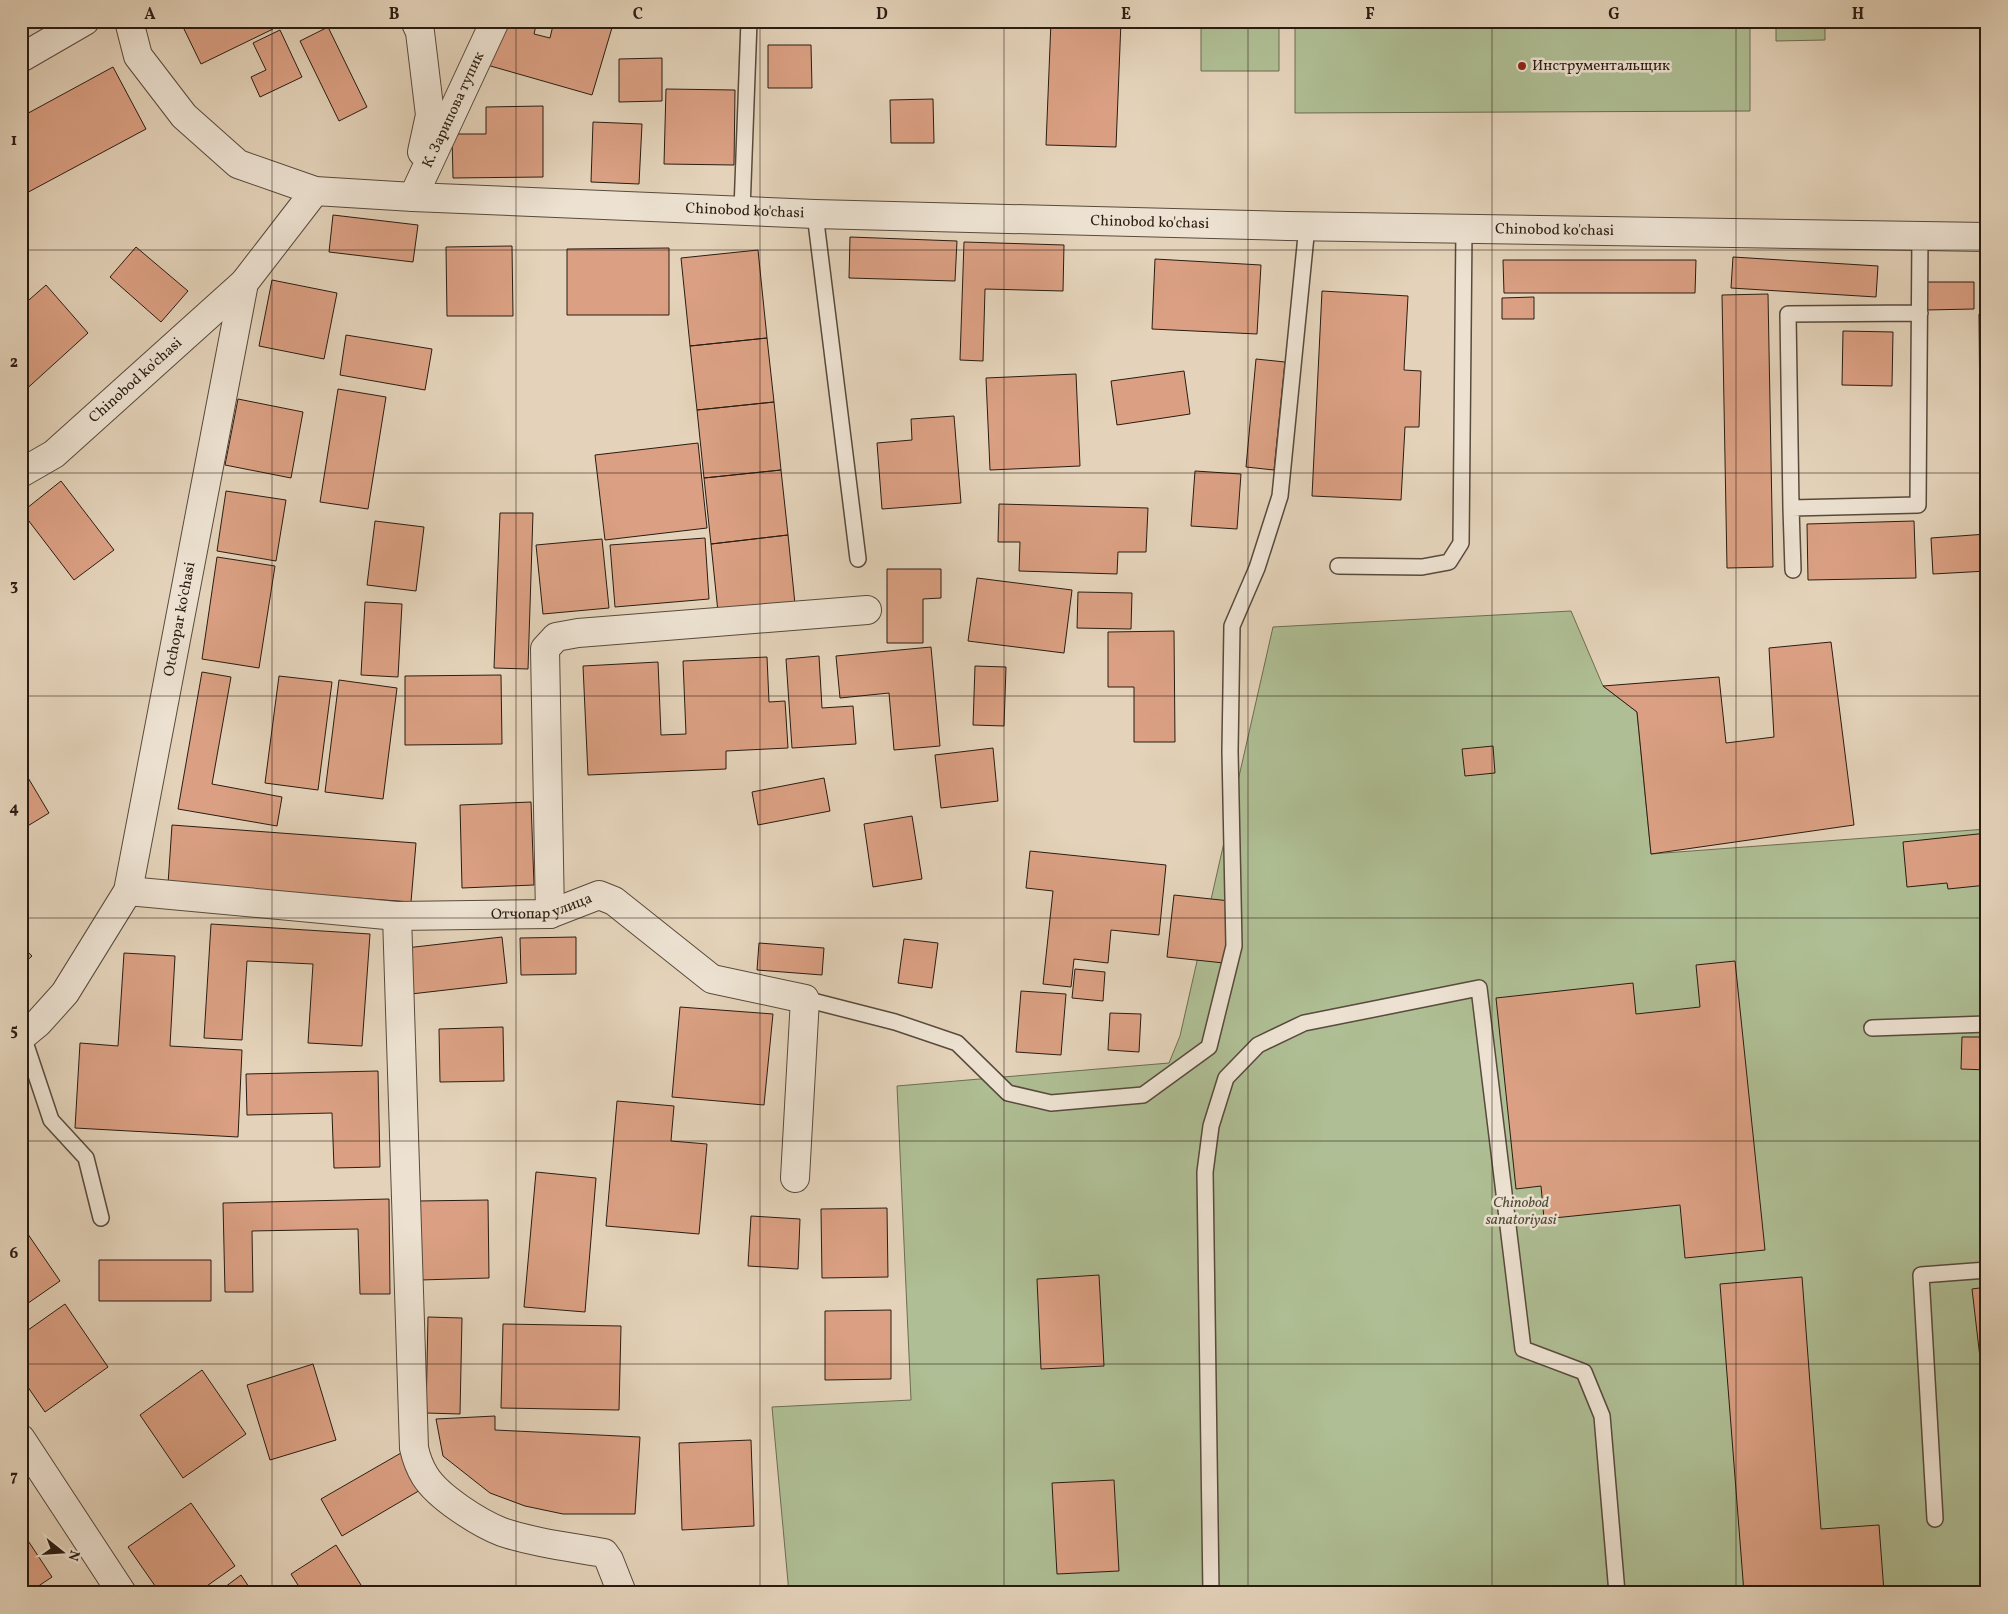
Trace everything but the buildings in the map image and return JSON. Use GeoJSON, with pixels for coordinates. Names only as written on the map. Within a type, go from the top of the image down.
{"type":"FeatureCollection","features":[{"type":"Feature","properties":{"kind":"street"},"geometry":{"type":"LineString","coordinates":[[21,58],[85,21]]}},
{"type":"Feature","properties":{"kind":"street","name":"Chinobod ko'chasi"},"geometry":{"type":"LineString","coordinates":[[129,21],[138,56],[184,116],[238,164],[315,191],[815,214],[1307,226],[1987,238]]}},
{"type":"Feature","properties":{"kind":"street"},"geometry":{"type":"LineString","coordinates":[[413,197],[430,115],[420,32],[415,21]]}},
{"type":"Feature","properties":{"kind":"street","name":"К. Зарипова тупик"},"geometry":{"type":"LineString","coordinates":[[413,197],[495,21]]}},
{"type":"Feature","properties":{"kind":"street","name":"Otchopar ko'chasi"},"geometry":{"type":"LineString","coordinates":[[22,1037],[38,1023],[65,993],[128,891],[244,283],[315,191]]}},
{"type":"Feature","properties":{"kind":"street","name":"Chinobod ko'chasi"},"geometry":{"type":"LineString","coordinates":[[21,473],[54,454],[244,283]]}},
{"type":"Feature","properties":{"kind":"street"},"geometry":{"type":"LineString","coordinates":[[550,914],[545,649],[556,637],[578,633],[867,610]]}},
{"type":"Feature","properties":{"kind":"street","name":"Отчопар улица"},"geometry":{"type":"LineString","coordinates":[[128,891],[396,916],[550,914],[599,895],[614,901],[712,979],[805,999]]}},
{"type":"Feature","properties":{"kind":"street"},"geometry":{"type":"LineString","coordinates":[[396,916],[414,1448],[417,1459],[426,1477],[439,1492],[464,1511],[502,1531],[556,1546],[604,1553],[609,1560],[622,1593]]}},
{"type":"Feature","properties":{"kind":"street"},"geometry":{"type":"LineString","coordinates":[[795,1178],[805,999]]}},
{"type":"Feature","properties":{"kind":"street"},"geometry":{"type":"LineString","coordinates":[[21,1440],[122,1593]]}},
{"type":"Feature","properties":{"kind":"lane"},"geometry":{"type":"LineString","coordinates":[[742,210],[750,21]]}},
{"type":"Feature","properties":{"kind":"lane"},"geometry":{"type":"LineString","coordinates":[[815,214],[858,559]]}},
{"type":"Feature","properties":{"kind":"lane"},"geometry":{"type":"LineString","coordinates":[[805,999],[895,1022],[957,1043],[1008,1093],[1051,1102],[1143,1095],[1209,1047],[1234,946],[1230,751],[1232,626],[1257,568],[1280,496],[1307,226]]}},
{"type":"Feature","properties":{"kind":"lane"},"geometry":{"type":"LineString","coordinates":[[1338,566],[1422,567],[1450,562],[1462,542],[1464,229]]}},
{"type":"Feature","properties":{"kind":"lane"},"geometry":{"type":"LineString","coordinates":[[1791,508],[1918,505],[1920,236]]}},
{"type":"Feature","properties":{"kind":"lane"},"geometry":{"type":"LineString","coordinates":[[1793,570],[1788,314],[1920,313]]}},
{"type":"Feature","properties":{"kind":"lane"},"geometry":{"type":"LineString","coordinates":[[1211,1593],[1205,1172],[1211,1126],[1226,1078],[1258,1045],[1304,1023],[1479,988],[1523,1348],[1584,1372],[1602,1416],[1617,1593]]}},
{"type":"Feature","properties":{"kind":"lane"},"geometry":{"type":"LineString","coordinates":[[1872,1028],[1987,1024]]}},
{"type":"Feature","properties":{"kind":"lane"},"geometry":{"type":"LineString","coordinates":[[22,1037],[51,1120],[86,1158],[101,1218]]}},
{"type":"Feature","properties":{"kind":"lane"},"geometry":{"type":"LineString","coordinates":[[1935,1519],[1921,1275],[1987,1270]]}},
{"type":"Feature","properties":{"kind":"green space"},"geometry":{"type":"Polygon","coordinates":[[[1201,21],[1279,21],[1279,71],[1201,71],[1201,21]]]}},
{"type":"Feature","properties":{"kind":"green space","name":"Инструментальщик"},"geometry":{"type":"Polygon","coordinates":[[[1295,21],[1750,21],[1750,111],[1295,113],[1295,21]]]}},
{"type":"Feature","properties":{"kind":"green space"},"geometry":{"type":"Polygon","coordinates":[[[1776,21],[1825,21],[1825,40],[1776,41],[1776,21]]]}},
{"type":"Feature","properties":{"kind":"green space","name":"Chinobod sanatoriyasi"},"geometry":{"type":"Polygon","coordinates":[[[1571,611],[1603,686],[1637,712],[1651,854],[1987,829],[1987,1593],[789,1593],[772,1407],[911,1400],[897,1086],[1169,1063],[1180,1036],[1273,627],[1571,611]]]}},
{"type":"Feature","properties":{"kind":"place","name":"Инструментальщик"},"geometry":{"type":"Point","coordinates":[1522,66]}}]}
